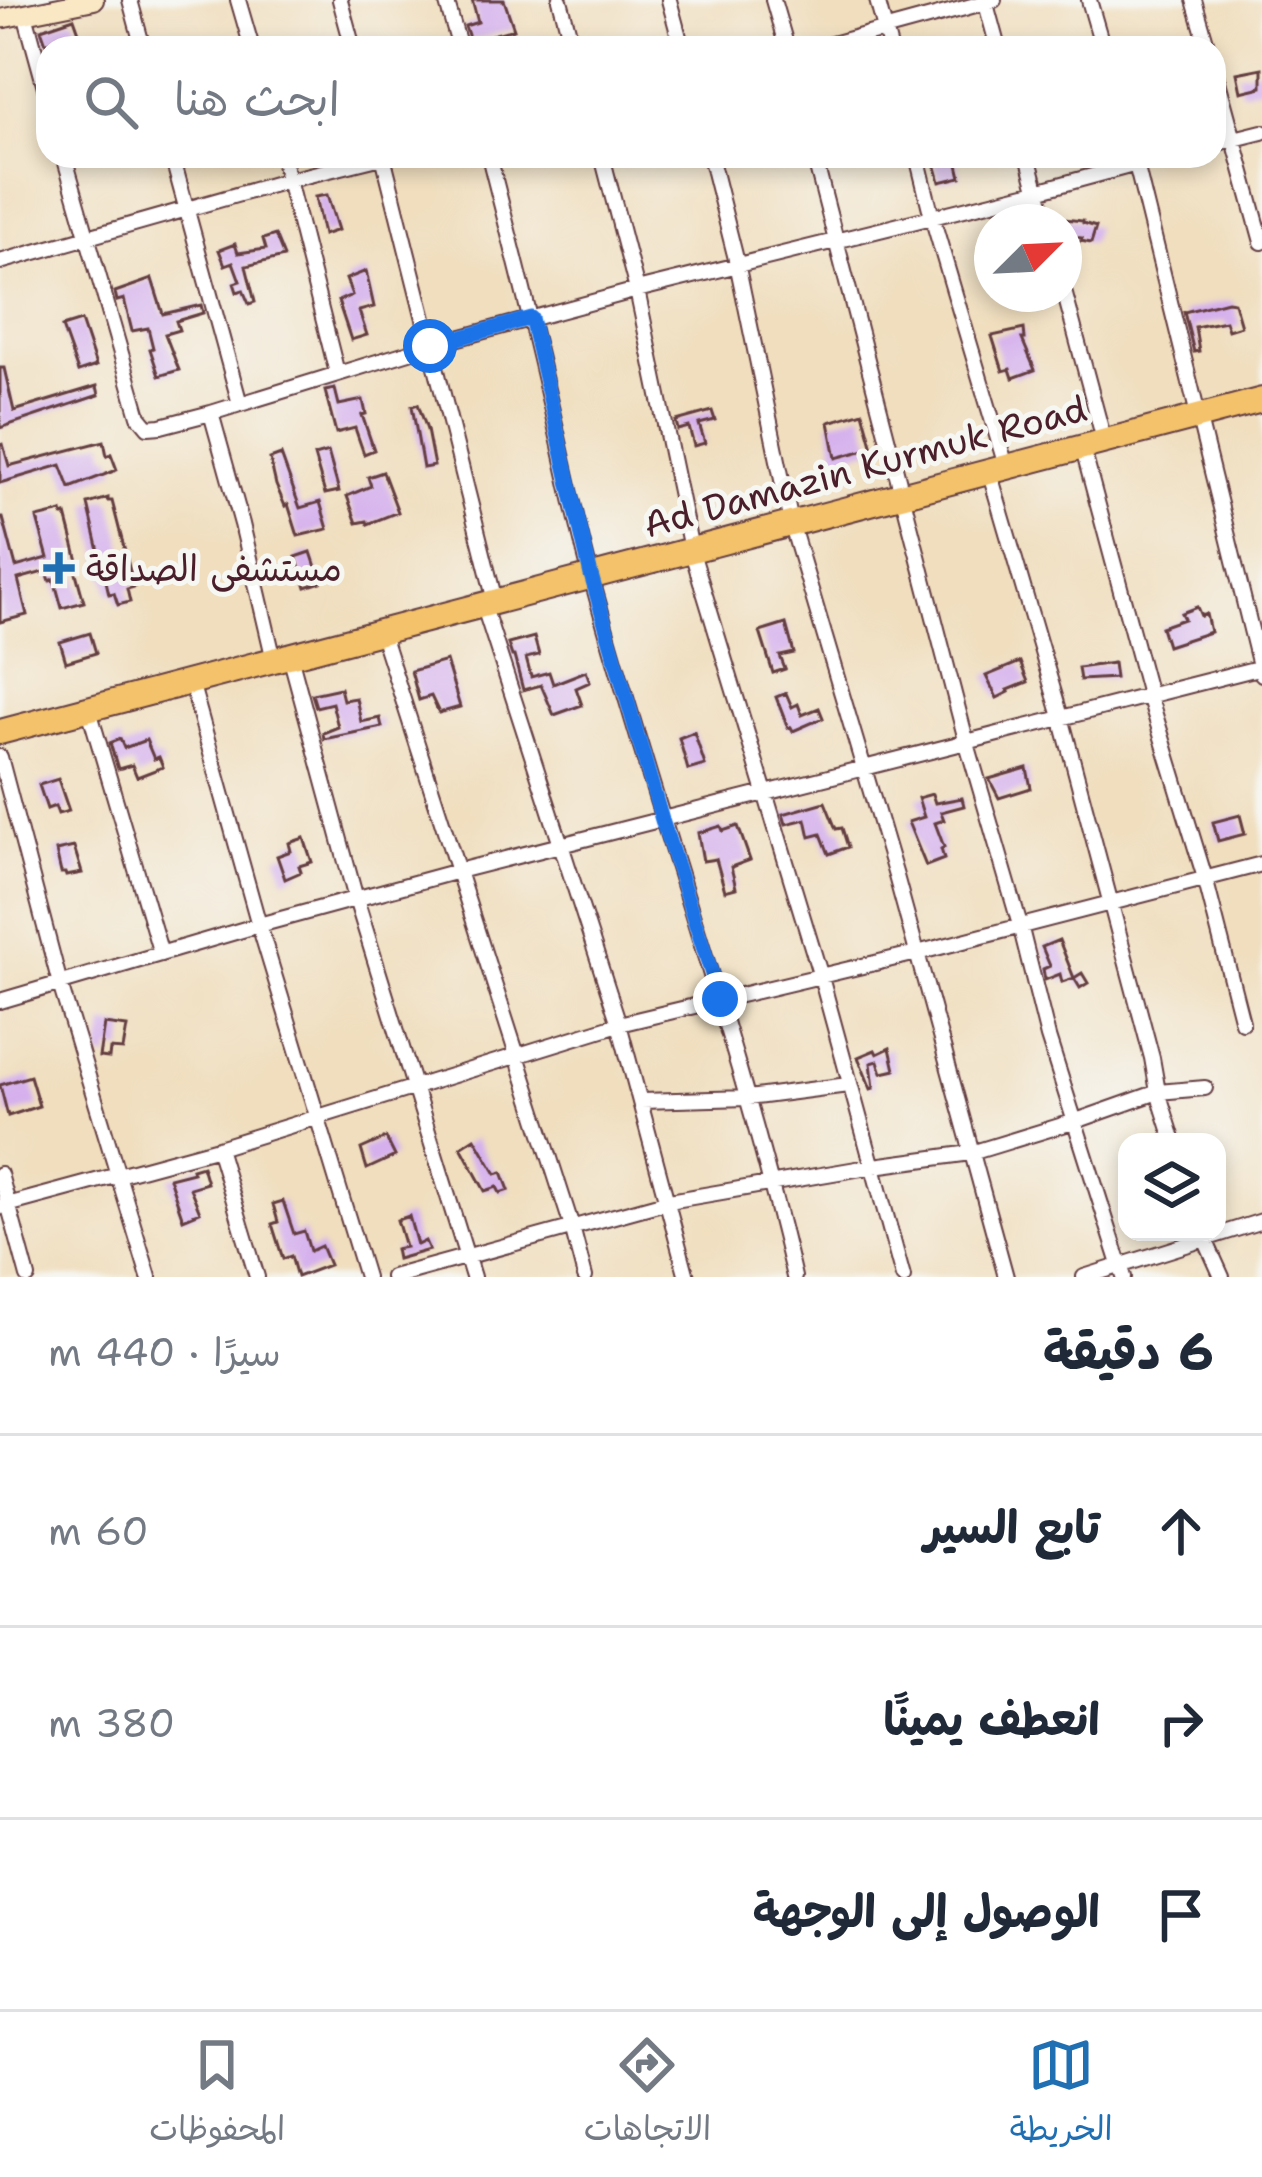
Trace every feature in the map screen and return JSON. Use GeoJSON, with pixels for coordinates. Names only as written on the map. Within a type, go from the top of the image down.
{"type":"FeatureCollection","features":[{"type":"Feature","properties":{"kind":"highway","name":"Ad Damazin Kurmuk Road"},"geometry":{"type":"LineString","coordinates":[[0,732],[1262,400]]}},
{"type":"Feature","properties":{"kind":"street"},"geometry":{"type":"LineString","coordinates":[[0,19],[94,0]]}},
{"type":"Feature","properties":{"kind":"street"},"geometry":{"type":"LineString","coordinates":[[130,0],[139,36]]}},
{"type":"Feature","properties":{"kind":"street"},"geometry":{"type":"LineString","coordinates":[[238,0],[248,36]]}},
{"type":"Feature","properties":{"kind":"street"},"geometry":{"type":"LineString","coordinates":[[340,0],[350,36]]}},
{"type":"Feature","properties":{"kind":"street"},"geometry":{"type":"LineString","coordinates":[[446,0],[456,36]]}},
{"type":"Feature","properties":{"kind":"street"},"geometry":{"type":"LineString","coordinates":[[560,0],[570,36]]}},
{"type":"Feature","properties":{"kind":"street"},"geometry":{"type":"LineString","coordinates":[[669,0],[679,36]]}},
{"type":"Feature","properties":{"kind":"street"},"geometry":{"type":"LineString","coordinates":[[773,0],[784,36]]}},
{"type":"Feature","properties":{"kind":"street"},"geometry":{"type":"LineString","coordinates":[[877,0],[887,36]]}},
{"type":"Feature","properties":{"kind":"street"},"geometry":{"type":"LineString","coordinates":[[1089,0],[1100,36]]}},
{"type":"Feature","properties":{"kind":"street"},"geometry":{"type":"LineString","coordinates":[[1194,0],[1204,36]]}},
{"type":"Feature","properties":{"kind":"street"},"geometry":{"type":"LineString","coordinates":[[863,36],[988,1],[995,36]]}},
{"type":"Feature","properties":{"kind":"street"},"geometry":{"type":"LineString","coordinates":[[25,14],[36,54]]}},
{"type":"Feature","properties":{"kind":"street"},"geometry":{"type":"LineString","coordinates":[[1226,109],[1262,242]]}},
{"type":"Feature","properties":{"kind":"street"},"geometry":{"type":"LineString","coordinates":[[1226,141],[1262,132]]}},
{"type":"Feature","properties":{"kind":"street"},"geometry":{"type":"LineString","coordinates":[[67,168],[139,416],[148,427],[211,413],[531,318],[1037,191],[1110,168]]}},
{"type":"Feature","properties":{"kind":"street"},"geometry":{"type":"LineString","coordinates":[[175,168],[240,404]]}},
{"type":"Feature","properties":{"kind":"street"},"geometry":{"type":"LineString","coordinates":[[286,168],[338,373]]}},
{"type":"Feature","properties":{"kind":"street"},"geometry":{"type":"LineString","coordinates":[[0,262],[336,168]]}},
{"type":"Feature","properties":{"kind":"street"},"geometry":{"type":"LineString","coordinates":[[387,168],[489,602],[619,1024],[687,1277]]}},
{"type":"Feature","properties":{"kind":"street"},"geometry":{"type":"LineString","coordinates":[[492,168],[591,575],[720,999],[794,1277]]}},
{"type":"Feature","properties":{"kind":"street"},"geometry":{"type":"LineString","coordinates":[[605,168],[637,290],[691,548],[820,977],[903,1277]]}},
{"type":"Feature","properties":{"kind":"street"},"geometry":{"type":"LineString","coordinates":[[713,168],[791,524],[864,766],[1006,1277]]}},
{"type":"Feature","properties":{"kind":"street"},"geometry":{"type":"LineString","coordinates":[[817,168],[966,740],[1048,1036],[1122,1272]]}},
{"type":"Feature","properties":{"kind":"street"},"geometry":{"type":"LineString","coordinates":[[920,168],[1171,1133]]}},
{"type":"Feature","properties":{"kind":"street"},"geometry":{"type":"LineString","coordinates":[[1031,168],[1041,204]]}},
{"type":"Feature","properties":{"kind":"street"},"geometry":{"type":"LineString","coordinates":[[0,1001],[458,871],[1262,669],[1137,168]]}},
{"type":"Feature","properties":{"kind":"street"},"geometry":{"type":"LineString","coordinates":[[1068,312],[1149,695],[1242,1022]]}},
{"type":"Feature","properties":{"kind":"street"},"geometry":{"type":"LineString","coordinates":[[211,413],[473,1277]]}},
{"type":"Feature","properties":{"kind":"street"},"geometry":{"type":"LineString","coordinates":[[381,631],[585,1277]]}},
{"type":"Feature","properties":{"kind":"street"},"geometry":{"type":"LineString","coordinates":[[191,682],[259,926],[366,1277]]}},
{"type":"Feature","properties":{"kind":"street"},"geometry":{"type":"LineString","coordinates":[[89,710],[161,954]]}},
{"type":"Feature","properties":{"kind":"street"},"geometry":{"type":"LineString","coordinates":[[0,757],[60,984],[149,1277]]}},
{"type":"Feature","properties":{"kind":"street"},"geometry":{"type":"LineString","coordinates":[[4,1206],[218,1148],[619,1024],[1262,864]]}},
{"type":"Feature","properties":{"kind":"street"},"geometry":{"type":"LineString","coordinates":[[640,1101],[748,1098],[848,1085]]}},
{"type":"Feature","properties":{"kind":"street"},"geometry":{"type":"LineString","coordinates":[[392,1277],[669,1201],[971,1153],[1158,1092],[1204,1088]]}},
{"type":"Feature","properties":{"kind":"street"},"geometry":{"type":"LineString","coordinates":[[218,1148],[257,1277]]}},
{"type":"Feature","properties":{"kind":"street"},"geometry":{"type":"LineString","coordinates":[[0,1174],[4,1206],[28,1277]]}},
{"type":"Feature","properties":{"kind":"street"},"geometry":{"type":"LineString","coordinates":[[1226,1230],[1262,1221]]}},
{"type":"Feature","properties":{"kind":"street"},"geometry":{"type":"LineString","coordinates":[[1084,1277],[1122,1272],[1193,1241]]}},
{"type":"Feature","properties":{"kind":"street"},"geometry":{"type":"LineString","coordinates":[[1206,1241],[1222,1277]]}},
{"type":"Feature","properties":{"kind":"building"},"geometry":{"type":"Polygon","coordinates":[[[472,0],[504,0],[514,29],[468,36],[465,26],[478,22],[472,0]]]}},
{"type":"Feature","properties":{"kind":"building"},"geometry":{"type":"Polygon","coordinates":[[[74,18],[79,32],[44,36],[41,29],[74,18]]]}},
{"type":"Feature","properties":{"kind":"building"},"geometry":{"type":"Polygon","coordinates":[[[1262,68],[1262,87],[1241,92],[1237,73],[1262,68]]]}},
{"type":"Feature","properties":{"kind":"building"},"geometry":{"type":"Polygon","coordinates":[[[936,168],[959,168],[961,177],[940,182],[936,168]]]}},
{"type":"Feature","properties":{"kind":"building"},"geometry":{"type":"Polygon","coordinates":[[[327,195],[338,230],[323,235],[315,197],[327,195]]]}},
{"type":"Feature","properties":{"kind":"building"},"geometry":{"type":"Polygon","coordinates":[[[1082,221],[1096,227],[1091,243],[1082,241],[1082,221]]]}},
{"type":"Feature","properties":{"kind":"building"},"geometry":{"type":"Polygon","coordinates":[[[275,235],[284,257],[246,266],[255,302],[249,304],[243,290],[237,292],[234,283],[240,281],[233,262],[225,265],[219,250],[235,244],[238,253],[266,249],[263,239],[275,235]]]}},
{"type":"Feature","properties":{"kind":"building"},"geometry":{"type":"Polygon","coordinates":[[[366,271],[374,307],[359,311],[367,335],[351,340],[338,301],[352,295],[346,279],[366,271]]]}},
{"type":"Feature","properties":{"kind":"building"},"geometry":{"type":"Polygon","coordinates":[[[152,279],[163,314],[201,305],[203,313],[176,321],[179,330],[165,334],[179,370],[159,376],[148,328],[132,331],[124,299],[117,301],[115,292],[152,279]]]}},
{"type":"Feature","properties":{"kind":"building"},"geometry":{"type":"Polygon","coordinates":[[[1234,302],[1241,326],[1228,330],[1225,321],[1195,327],[1199,351],[1194,352],[1184,312],[1234,302]]]}},
{"type":"Feature","properties":{"kind":"building"},"geometry":{"type":"Polygon","coordinates":[[[81,321],[96,366],[78,372],[62,327],[81,321]]]}},
{"type":"Feature","properties":{"kind":"building"},"geometry":{"type":"Polygon","coordinates":[[[1024,329],[1022,339],[1035,370],[1013,378],[1010,369],[1003,371],[992,336],[1024,329]]]}},
{"type":"Feature","properties":{"kind":"building"},"geometry":{"type":"Polygon","coordinates":[[[0,368],[4,368],[14,411],[97,386],[99,395],[0,428],[0,368]]]}},
{"type":"Feature","properties":{"kind":"building"},"geometry":{"type":"Polygon","coordinates":[[[335,389],[339,405],[363,400],[366,414],[362,415],[374,450],[364,454],[355,428],[336,433],[325,391],[335,389]]]}},
{"type":"Feature","properties":{"kind":"building"},"geometry":{"type":"Polygon","coordinates":[[[418,404],[434,466],[423,468],[412,406],[418,404]]]}},
{"type":"Feature","properties":{"kind":"building"},"geometry":{"type":"Polygon","coordinates":[[[712,411],[715,420],[699,424],[705,443],[694,446],[689,427],[678,430],[676,421],[712,411]]]}},
{"type":"Feature","properties":{"kind":"building"},"geometry":{"type":"Polygon","coordinates":[[[863,412],[873,448],[836,458],[829,422],[863,412]]]}},
{"type":"Feature","properties":{"kind":"building"},"geometry":{"type":"Polygon","coordinates":[[[104,441],[117,470],[70,488],[61,465],[0,483],[0,445],[9,466],[104,441]]]}},
{"type":"Feature","properties":{"kind":"building"},"geometry":{"type":"Polygon","coordinates":[[[328,452],[339,491],[325,494],[314,456],[328,452]]]}},
{"type":"Feature","properties":{"kind":"building"},"geometry":{"type":"Polygon","coordinates":[[[281,455],[300,508],[320,502],[328,529],[298,536],[270,459],[281,455]]]}},
{"type":"Feature","properties":{"kind":"building"},"geometry":{"type":"Polygon","coordinates":[[[383,472],[398,512],[368,524],[357,523],[347,496],[371,486],[368,477],[383,472]]]}},
{"type":"Feature","properties":{"kind":"building"},"geometry":{"type":"Polygon","coordinates":[[[108,498],[134,587],[127,589],[130,602],[118,605],[114,593],[109,594],[88,504],[108,498]]]}},
{"type":"Feature","properties":{"kind":"building"},"geometry":{"type":"Polygon","coordinates":[[[62,512],[79,565],[74,566],[84,602],[62,608],[47,571],[18,579],[27,615],[0,622],[0,518],[16,567],[48,558],[37,518],[62,512]]]}},
{"type":"Feature","properties":{"kind":"building"},"geometry":{"type":"Polygon","coordinates":[[[311,552],[321,582],[306,587],[296,557],[311,552]]]}},
{"type":"Feature","properties":{"kind":"building"},"geometry":{"type":"Polygon","coordinates":[[[1197,607],[1201,616],[1206,614],[1210,632],[1167,646],[1161,627],[1184,619],[1181,613],[1197,607]]]}},
{"type":"Feature","properties":{"kind":"building"},"geometry":{"type":"Polygon","coordinates":[[[786,624],[794,653],[780,656],[785,669],[773,673],[760,632],[786,624]]]}},
{"type":"Feature","properties":{"kind":"building"},"geometry":{"type":"Polygon","coordinates":[[[90,633],[96,653],[66,662],[60,642],[90,633]]]}},
{"type":"Feature","properties":{"kind":"building"},"geometry":{"type":"Polygon","coordinates":[[[534,637],[539,655],[526,658],[531,677],[549,672],[553,684],[586,671],[590,682],[576,688],[582,705],[554,715],[541,685],[523,690],[508,644],[534,637]]]}},
{"type":"Feature","properties":{"kind":"building"},"geometry":{"type":"Polygon","coordinates":[[[446,661],[460,707],[439,713],[431,696],[419,700],[411,671],[446,661]]]}},
{"type":"Feature","properties":{"kind":"building"},"geometry":{"type":"Polygon","coordinates":[[[1020,662],[1028,682],[997,698],[986,676],[1020,662]]]}},
{"type":"Feature","properties":{"kind":"building"},"geometry":{"type":"Polygon","coordinates":[[[1113,663],[1115,678],[1080,680],[1078,668],[1113,663]]]}},
{"type":"Feature","properties":{"kind":"building"},"geometry":{"type":"Polygon","coordinates":[[[340,688],[343,700],[356,698],[361,722],[380,718],[382,727],[324,739],[323,733],[338,727],[332,703],[316,707],[312,694],[340,688]]]}},
{"type":"Feature","properties":{"kind":"building"},"geometry":{"type":"Polygon","coordinates":[[[786,693],[802,715],[819,708],[823,718],[793,731],[788,728],[776,697],[786,693]]]}},
{"type":"Feature","properties":{"kind":"building"},"geometry":{"type":"Polygon","coordinates":[[[694,732],[705,765],[688,770],[679,738],[694,732]]]}},
{"type":"Feature","properties":{"kind":"building"},"geometry":{"type":"Polygon","coordinates":[[[120,739],[124,748],[146,740],[163,767],[137,777],[132,765],[118,769],[110,743],[120,739]]]}},
{"type":"Feature","properties":{"kind":"building"},"geometry":{"type":"Polygon","coordinates":[[[1027,768],[1031,788],[999,798],[989,779],[1027,768]]]}},
{"type":"Feature","properties":{"kind":"building"},"geometry":{"type":"Polygon","coordinates":[[[58,779],[69,811],[58,814],[55,806],[47,809],[39,785],[58,779]]]}},
{"type":"Feature","properties":{"kind":"building"},"geometry":{"type":"Polygon","coordinates":[[[932,794],[935,803],[962,798],[964,806],[941,812],[944,820],[935,823],[944,859],[926,866],[908,822],[924,817],[918,798],[932,794]]]}},
{"type":"Feature","properties":{"kind":"building"},"geometry":{"type":"Polygon","coordinates":[[[825,802],[848,847],[829,854],[821,834],[810,837],[806,819],[786,824],[783,814],[825,802]]]}},
{"type":"Feature","properties":{"kind":"building"},"geometry":{"type":"Polygon","coordinates":[[[1240,815],[1245,834],[1218,841],[1213,822],[1240,815]]]}},
{"type":"Feature","properties":{"kind":"building"},"geometry":{"type":"Polygon","coordinates":[[[721,826],[723,831],[738,826],[750,860],[731,867],[736,888],[725,891],[716,859],[703,861],[698,833],[721,826]]]}},
{"type":"Feature","properties":{"kind":"building"},"geometry":{"type":"Polygon","coordinates":[[[304,838],[312,862],[285,879],[277,856],[291,851],[289,843],[304,838]]]}},
{"type":"Feature","properties":{"kind":"building"},"geometry":{"type":"Polygon","coordinates":[[[74,847],[82,873],[66,876],[56,851],[74,847]]]}},
{"type":"Feature","properties":{"kind":"building"},"geometry":{"type":"Polygon","coordinates":[[[1059,940],[1074,978],[1062,982],[1060,974],[1045,980],[1043,969],[1050,966],[1042,947],[1059,940]]]}},
{"type":"Feature","properties":{"kind":"building"},"geometry":{"type":"Polygon","coordinates":[[[1082,973],[1088,983],[1080,988],[1074,978],[1082,973]]]}},
{"type":"Feature","properties":{"kind":"building"},"geometry":{"type":"Polygon","coordinates":[[[104,1024],[127,1027],[123,1050],[110,1049],[109,1058],[99,1057],[104,1024]]]}},
{"type":"Feature","properties":{"kind":"building"},"geometry":{"type":"Polygon","coordinates":[[[890,1048],[895,1070],[882,1073],[878,1061],[871,1063],[871,1089],[858,1057],[890,1048]]]}},
{"type":"Feature","properties":{"kind":"building"},"geometry":{"type":"Polygon","coordinates":[[[30,1076],[39,1106],[8,1116],[0,1085],[30,1076]]]}},
{"type":"Feature","properties":{"kind":"building"},"geometry":{"type":"Polygon","coordinates":[[[386,1138],[395,1156],[367,1169],[361,1149],[386,1138]]]}},
{"type":"Feature","properties":{"kind":"building"},"geometry":{"type":"Polygon","coordinates":[[[475,1138],[496,1174],[502,1172],[509,1190],[485,1191],[461,1147],[475,1138]]]}},
{"type":"Feature","properties":{"kind":"building"},"geometry":{"type":"Polygon","coordinates":[[[202,1166],[207,1183],[190,1188],[200,1212],[183,1219],[169,1178],[202,1166]]]}},
{"type":"Feature","properties":{"kind":"building"},"geometry":{"type":"Polygon","coordinates":[[[283,1201],[294,1234],[304,1231],[310,1251],[321,1246],[329,1265],[297,1277],[291,1256],[283,1259],[272,1224],[278,1222],[273,1204],[283,1201]]]}},
{"type":"Feature","properties":{"kind":"building"},"geometry":{"type":"Polygon","coordinates":[[[409,1216],[417,1245],[425,1241],[429,1250],[397,1259],[395,1249],[405,1247],[397,1220],[409,1216]]]}},
{"type":"Feature","properties":{"kind":"place","name":"مستشفى الصداقة"},"geometry":{"type":"Point","coordinates":[59,568]}},
{"type":"Feature","properties":{"kind":"route"},"geometry":{"type":"LineString","coordinates":[[430,346],[531,318],[591,575],[720,999]]}}]}
